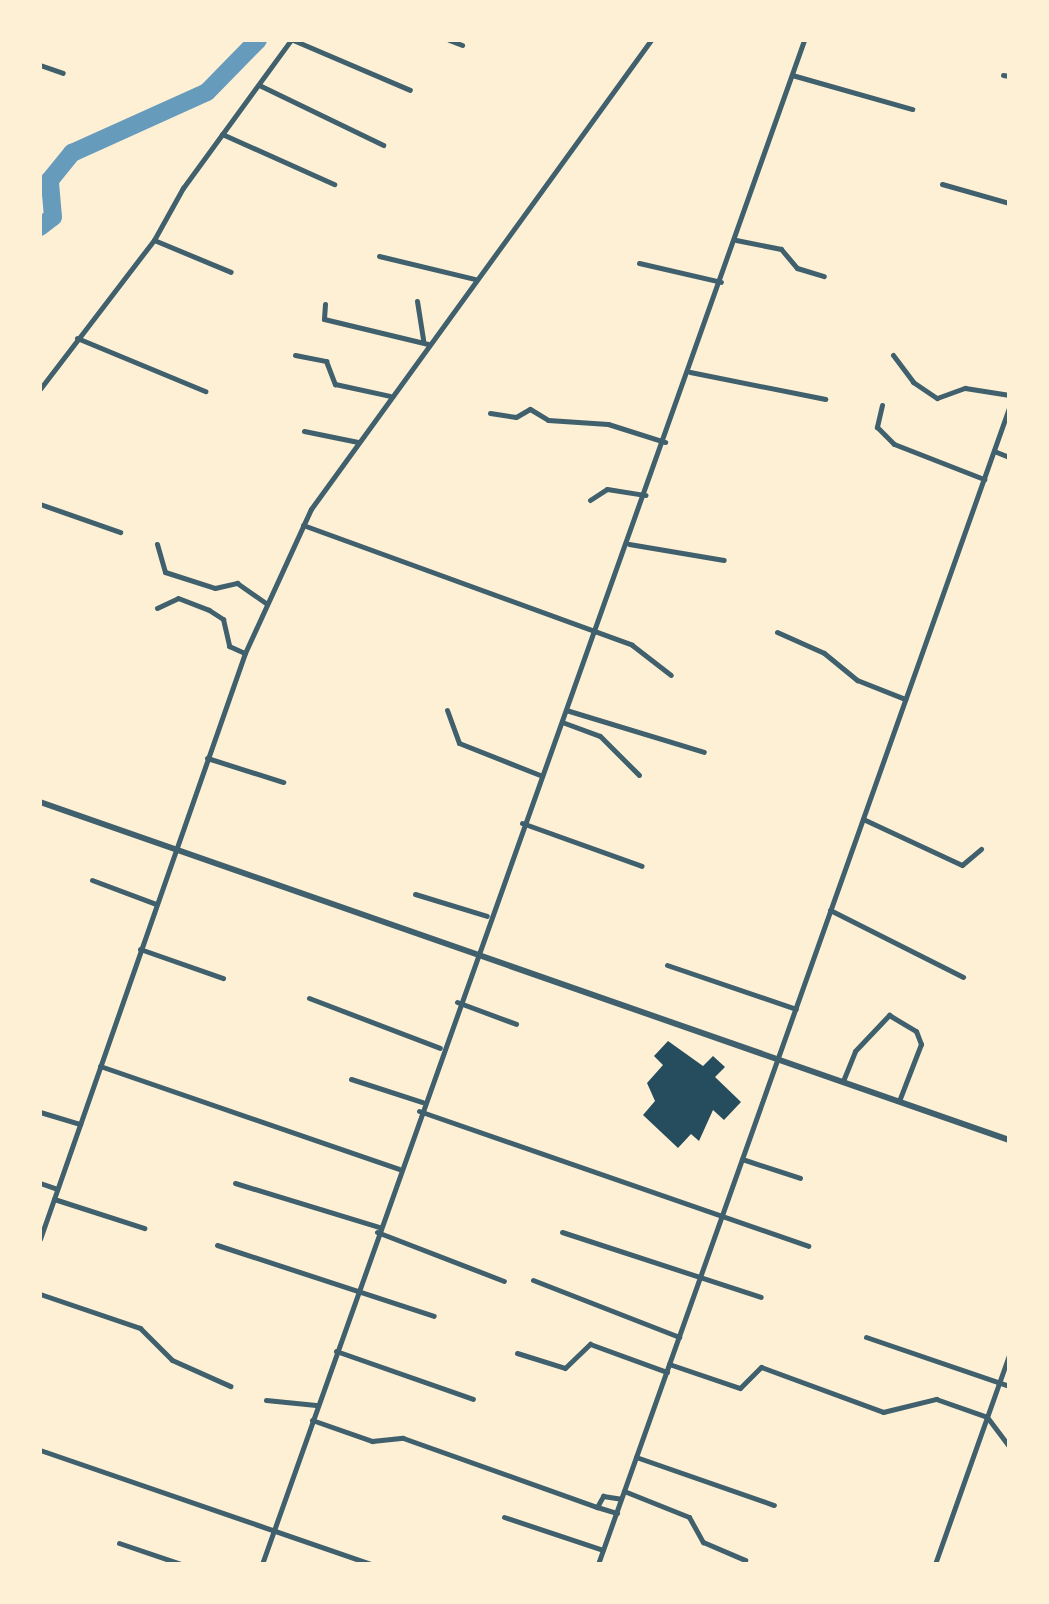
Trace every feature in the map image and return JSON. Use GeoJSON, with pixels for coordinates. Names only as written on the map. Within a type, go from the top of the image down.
{"type":"FeatureCollection","features":[{"type":"Feature","properties":{"kind":"street"},"geometry":{"type":"LineString","coordinates":[[40,389],[154,240],[222,134],[292,40],[410,90]]}},
{"type":"Feature","properties":{"kind":"street"},"geometry":{"type":"LineString","coordinates":[[449,40],[462,45]]}},
{"type":"Feature","properties":{"kind":"street"},"geometry":{"type":"LineString","coordinates":[[40,1239],[245,653],[303,525],[426,342],[649,40]]}},
{"type":"Feature","properties":{"kind":"street"},"geometry":{"type":"LineString","coordinates":[[262,1564],[473,954],[629,544],[804,40]]}},
{"type":"Feature","properties":{"kind":"street"},"geometry":{"type":"LineString","coordinates":[[40,65],[63,73]]}},
{"type":"Feature","properties":{"kind":"street"},"geometry":{"type":"LineString","coordinates":[[792,75],[912,109]]}},
{"type":"Feature","properties":{"kind":"street"},"geometry":{"type":"LineString","coordinates":[[259,85],[383,145]]}},
{"type":"Feature","properties":{"kind":"street"},"geometry":{"type":"LineString","coordinates":[[222,134],[334,184]]}},
{"type":"Feature","properties":{"kind":"street"},"geometry":{"type":"LineString","coordinates":[[942,184],[1009,203]]}},
{"type":"Feature","properties":{"kind":"street"},"geometry":{"type":"LineString","coordinates":[[154,240],[231,272]]}},
{"type":"Feature","properties":{"kind":"street"},"geometry":{"type":"LineString","coordinates":[[736,240],[781,249],[797,268],[824,276]]}},
{"type":"Feature","properties":{"kind":"street"},"geometry":{"type":"LineString","coordinates":[[379,256],[475,279]]}},
{"type":"Feature","properties":{"kind":"street"},"geometry":{"type":"LineString","coordinates":[[639,263],[721,282]]}},
{"type":"Feature","properties":{"kind":"street"},"geometry":{"type":"LineString","coordinates":[[417,301],[426,342]]}},
{"type":"Feature","properties":{"kind":"street"},"geometry":{"type":"LineString","coordinates":[[325,304],[324,319],[426,342]]}},
{"type":"Feature","properties":{"kind":"street"},"geometry":{"type":"LineString","coordinates":[[77,338],[205,391]]}},
{"type":"Feature","properties":{"kind":"street"},"geometry":{"type":"LineString","coordinates":[[295,355],[326,361],[335,384],[390,396]]}},
{"type":"Feature","properties":{"kind":"street"},"geometry":{"type":"LineString","coordinates":[[893,355],[913,382],[937,398],[965,388],[1009,395]]}},
{"type":"Feature","properties":{"kind":"street"},"geometry":{"type":"LineString","coordinates":[[690,372],[825,399]]}},
{"type":"Feature","properties":{"kind":"street"},"geometry":{"type":"LineString","coordinates":[[882,405],[877,427],[894,444],[984,479]]}},
{"type":"Feature","properties":{"kind":"street"},"geometry":{"type":"LineString","coordinates":[[598,1564],[1009,408]]}},
{"type":"Feature","properties":{"kind":"street"},"geometry":{"type":"LineString","coordinates":[[490,413],[516,417],[530,409],[548,420],[608,424],[665,442]]}},
{"type":"Feature","properties":{"kind":"street"},"geometry":{"type":"LineString","coordinates":[[304,431],[358,442]]}},
{"type":"Feature","properties":{"kind":"street"},"geometry":{"type":"LineString","coordinates":[[994,451],[1009,457]]}},
{"type":"Feature","properties":{"kind":"street"},"geometry":{"type":"LineString","coordinates":[[590,500],[607,489],[646,495]]}},
{"type":"Feature","properties":{"kind":"street"},"geometry":{"type":"LineString","coordinates":[[40,504],[120,532]]}},
{"type":"Feature","properties":{"kind":"street"},"geometry":{"type":"LineString","coordinates":[[303,525],[640,649],[671,675]]}},
{"type":"Feature","properties":{"kind":"street"},"geometry":{"type":"LineString","coordinates":[[157,544],[165,572],[215,588],[237,583],[266,603]]}},
{"type":"Feature","properties":{"kind":"street"},"geometry":{"type":"LineString","coordinates":[[629,544],[724,560]]}},
{"type":"Feature","properties":{"kind":"street"},"geometry":{"type":"LineString","coordinates":[[157,608],[178,598],[209,610],[223,619],[229,646],[245,653]]}},
{"type":"Feature","properties":{"kind":"street"},"geometry":{"type":"LineString","coordinates":[[777,632],[824,653],[857,680],[905,699]]}},
{"type":"Feature","properties":{"kind":"street"},"geometry":{"type":"LineString","coordinates":[[447,710],[459,743],[540,775]]}},
{"type":"Feature","properties":{"kind":"street"},"geometry":{"type":"LineString","coordinates":[[566,710],[704,752]]}},
{"type":"Feature","properties":{"kind":"street"},"geometry":{"type":"LineString","coordinates":[[562,722],[600,736],[639,775]]}},
{"type":"Feature","properties":{"kind":"street"},"geometry":{"type":"LineString","coordinates":[[207,758],[283,782]]}},
{"type":"Feature","properties":{"kind":"street"},"geometry":{"type":"LineString","coordinates":[[40,802],[1009,1140]]}},
{"type":"Feature","properties":{"kind":"street"},"geometry":{"type":"LineString","coordinates":[[863,819],[962,865],[981,849]]}},
{"type":"Feature","properties":{"kind":"street"},"geometry":{"type":"LineString","coordinates":[[522,823],[642,866]]}},
{"type":"Feature","properties":{"kind":"street"},"geometry":{"type":"LineString","coordinates":[[92,880],[156,904]]}},
{"type":"Feature","properties":{"kind":"street"},"geometry":{"type":"LineString","coordinates":[[415,894],[487,916]]}},
{"type":"Feature","properties":{"kind":"street"},"geometry":{"type":"LineString","coordinates":[[830,910],[963,977]]}},
{"type":"Feature","properties":{"kind":"street"},"geometry":{"type":"LineString","coordinates":[[140,949],[223,978]]}},
{"type":"Feature","properties":{"kind":"street"},"geometry":{"type":"LineString","coordinates":[[667,965],[796,1009]]}},
{"type":"Feature","properties":{"kind":"street"},"geometry":{"type":"LineString","coordinates":[[309,998],[440,1048]]}},
{"type":"Feature","properties":{"kind":"street"},"geometry":{"type":"LineString","coordinates":[[457,1002],[516,1024]]}},
{"type":"Feature","properties":{"kind":"street"},"geometry":{"type":"LineString","coordinates":[[843,1081],[855,1051],[889,1015],[916,1031],[921,1044],[899,1101]]}},
{"type":"Feature","properties":{"kind":"street"},"geometry":{"type":"LineString","coordinates":[[100,1066],[399,1169]]}},
{"type":"Feature","properties":{"kind":"street"},"geometry":{"type":"LineString","coordinates":[[351,1079],[422,1102]]}},
{"type":"Feature","properties":{"kind":"street"},"geometry":{"type":"LineString","coordinates":[[419,1111],[808,1246]]}},
{"type":"Feature","properties":{"kind":"street"},"geometry":{"type":"LineString","coordinates":[[40,1112],[80,1124]]}},
{"type":"Feature","properties":{"kind":"street"},"geometry":{"type":"LineString","coordinates":[[742,1159],[800,1178]]}},
{"type":"Feature","properties":{"kind":"street"},"geometry":{"type":"LineString","coordinates":[[40,1183],[57,1189]]}},
{"type":"Feature","properties":{"kind":"street"},"geometry":{"type":"LineString","coordinates":[[235,1183],[378,1229],[504,1281]]}},
{"type":"Feature","properties":{"kind":"street"},"geometry":{"type":"LineString","coordinates":[[54,1199],[144,1228]]}},
{"type":"Feature","properties":{"kind":"street"},"geometry":{"type":"LineString","coordinates":[[562,1232],[761,1297]]}},
{"type":"Feature","properties":{"kind":"street"},"geometry":{"type":"LineString","coordinates":[[217,1245],[434,1316]]}},
{"type":"Feature","properties":{"kind":"street"},"geometry":{"type":"LineString","coordinates":[[533,1280],[679,1337]]}},
{"type":"Feature","properties":{"kind":"street"},"geometry":{"type":"LineString","coordinates":[[40,1294],[140,1328],[172,1360],[230,1386]]}},
{"type":"Feature","properties":{"kind":"street"},"geometry":{"type":"LineString","coordinates":[[866,1337],[1009,1386]]}},
{"type":"Feature","properties":{"kind":"street"},"geometry":{"type":"LineString","coordinates":[[517,1353],[565,1368],[590,1344],[667,1372]]}},
{"type":"Feature","properties":{"kind":"street"},"geometry":{"type":"LineString","coordinates":[[336,1351],[473,1399]]}},
{"type":"Feature","properties":{"kind":"street"},"geometry":{"type":"LineString","coordinates":[[935,1564],[1009,1355]]}},
{"type":"Feature","properties":{"kind":"street"},"geometry":{"type":"LineString","coordinates":[[669,1364],[740,1388],[761,1367],[883,1412],[936,1399],[987,1417],[1009,1446]]}},
{"type":"Feature","properties":{"kind":"street"},"geometry":{"type":"LineString","coordinates":[[266,1400],[317,1405]]}},
{"type":"Feature","properties":{"kind":"street"},"geometry":{"type":"LineString","coordinates":[[312,1420],[372,1441],[403,1438],[617,1513]]}},
{"type":"Feature","properties":{"kind":"street"},"geometry":{"type":"LineString","coordinates":[[40,1450],[372,1564]]}},
{"type":"Feature","properties":{"kind":"street"},"geometry":{"type":"LineString","coordinates":[[636,1457],[774,1505]]}},
{"type":"Feature","properties":{"kind":"street"},"geometry":{"type":"LineString","coordinates":[[624,1491],[689,1517],[703,1542],[745,1560]]}},
{"type":"Feature","properties":{"kind":"street"},"geometry":{"type":"LineString","coordinates":[[597,1507],[603,1496],[621,1499]]}},
{"type":"Feature","properties":{"kind":"street"},"geometry":{"type":"LineString","coordinates":[[504,1517],[603,1550]]}},
{"type":"Feature","properties":{"kind":"street"},"geometry":{"type":"LineString","coordinates":[[119,1543],[181,1564]]}},
{"type":"Feature","properties":{"kind":"building"},"geometry":{"type":"Polygon","coordinates":[[[668,1041],[703,1066],[713,1056],[725,1067],[715,1077],[741,1102],[724,1120],[713,1110],[699,1141],[691,1134],[678,1148],[643,1115],[655,1101],[647,1083],[663,1065],[654,1056],[668,1041]]]}},
{"type":"Feature","properties":{"kind":"waterway"},"geometry":{"type":"LineString","coordinates":[[40,227],[53,217],[50,180],[72,153],[207,92],[258,40]]}}]}
